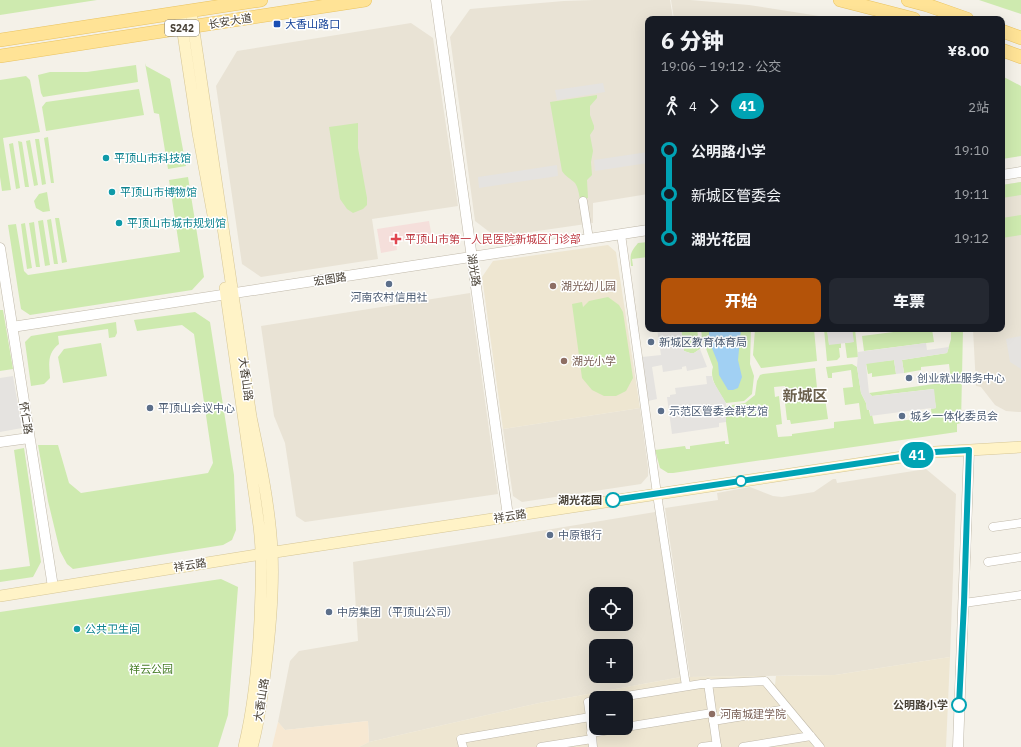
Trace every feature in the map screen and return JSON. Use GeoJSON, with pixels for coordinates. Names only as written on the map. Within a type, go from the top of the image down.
{"type":"FeatureCollection","features":[{"type":"Feature","properties":{"kind":"main road","name":"长安大道"},"geometry":{"type":"LineString","coordinates":[[0,40],[261,0]]}},
{"type":"Feature","properties":{"kind":"main road","name":"长安大道"},"geometry":{"type":"LineString","coordinates":[[0,56],[365,0]]}},
{"type":"Feature","properties":{"kind":"main road"},"geometry":{"type":"LineString","coordinates":[[840,0],[902,16]]}},
{"type":"Feature","properties":{"kind":"main road"},"geometry":{"type":"LineString","coordinates":[[908,0],[959,16]]}},
{"type":"Feature","properties":{"kind":"main road","name":"大香山路"},"geometry":{"type":"LineString","coordinates":[[185,12],[188,28],[198,133],[229,295],[259,526],[267,553],[272,581],[267,654],[260,706],[252,747]]}},
{"type":"Feature","properties":{"kind":"main road"},"geometry":{"type":"LineString","coordinates":[[1005,32],[1021,38]]}},
{"type":"Feature","properties":{"kind":"main road"},"geometry":{"type":"LineString","coordinates":[[1005,51],[1021,57]]}},
{"type":"Feature","properties":{"kind":"main road","name":"祥云路"},"geometry":{"type":"LineString","coordinates":[[0,596],[267,553],[935,452],[1021,447]]}},
{"type":"Feature","properties":{"kind":"main road","name":"大香山路"},"geometry":{"type":"LineString","coordinates":[[244,747],[252,705],[267,553]]}},
{"type":"Feature","properties":{"kind":"street","name":"湖光路"},"geometry":{"type":"LineString","coordinates":[[436,0],[508,516]]}},
{"type":"Feature","properties":{"kind":"street"},"geometry":{"type":"LineString","coordinates":[[1005,175],[1021,172]]}},
{"type":"Feature","properties":{"kind":"street"},"geometry":{"type":"LineString","coordinates":[[583,201],[589,239]]}},
{"type":"Feature","properties":{"kind":"street","name":"宏图路"},"geometry":{"type":"LineString","coordinates":[[12,327],[645,230]]}},
{"type":"Feature","properties":{"kind":"street"},"geometry":{"type":"LineString","coordinates":[[622,234],[657,494],[686,686]]}},
{"type":"Feature","properties":{"kind":"street","name":"怀仁路"},"geometry":{"type":"LineString","coordinates":[[0,248],[53,587]]}},
{"type":"Feature","properties":{"kind":"street"},"geometry":{"type":"LineString","coordinates":[[0,442],[29,438]]}},
{"type":"Feature","properties":{"kind":"street"},"geometry":{"type":"LineString","coordinates":[[958,747],[969,450]]}},
{"type":"Feature","properties":{"kind":"street"},"geometry":{"type":"LineString","coordinates":[[993,527],[1021,523]]}},
{"type":"Feature","properties":{"kind":"street"},"geometry":{"type":"LineString","coordinates":[[988,562],[1021,558]]}},
{"type":"Feature","properties":{"kind":"street"},"geometry":{"type":"LineString","coordinates":[[964,603],[1021,595]]}},
{"type":"Feature","properties":{"kind":"street"},"geometry":{"type":"LineString","coordinates":[[633,695],[708,683],[765,681],[820,747]]}},
{"type":"Feature","properties":{"kind":"street"},"geometry":{"type":"LineString","coordinates":[[702,747],[717,746],[708,683]]}},
{"type":"Feature","properties":{"kind":"street"},"geometry":{"type":"LineString","coordinates":[[633,726],[787,708]]}},
{"type":"Feature","properties":{"kind":"street"},"geometry":{"type":"LineString","coordinates":[[463,747],[461,739],[589,718]]}},
{"type":"Feature","properties":{"kind":"street"},"geometry":{"type":"LineString","coordinates":[[542,747],[592,740],[604,735]]}},
{"type":"Feature","properties":{"kind":"street"},"geometry":{"type":"LineString","coordinates":[[743,747],[811,736]]}},
{"type":"Feature","properties":{"kind":"shaded area"},"geometry":{"type":"Polygon","coordinates":[[[670,0],[673,16],[645,16],[645,194],[593,203],[593,223],[496,237],[475,221],[450,37],[470,9],[564,1],[670,0]]]}},
{"type":"Feature","properties":{"kind":"shaded area"},"geometry":{"type":"Polygon","coordinates":[[[671,0],[690,0],[749,5],[819,16],[674,16],[671,0]]]}},
{"type":"Feature","properties":{"kind":"shaded area"},"geometry":{"type":"Polygon","coordinates":[[[411,23],[433,38],[458,206],[372,219],[378,259],[261,277],[242,264],[216,86],[237,51],[411,23]]]}},
{"type":"Feature","properties":{"kind":"shaded area"},"geometry":{"type":"Polygon","coordinates":[[[603,83],[605,92],[557,100],[555,90],[603,83]]]}},
{"type":"Feature","properties":{"kind":"shaded area"},"geometry":{"type":"Polygon","coordinates":[[[645,152],[645,163],[595,171],[594,160],[645,152]]]}},
{"type":"Feature","properties":{"kind":"shaded area"},"geometry":{"type":"Polygon","coordinates":[[[557,165],[558,176],[479,188],[478,177],[557,165]]]}},
{"type":"Feature","properties":{"kind":"shaded area"},"geometry":{"type":"Polygon","coordinates":[[[1021,182],[1021,412],[1006,411],[995,405],[981,387],[976,386],[973,332],[1005,332],[1005,185],[1021,182]]]}},
{"type":"Feature","properties":{"kind":"shaded area","name":"平顶山市第一人民医院新城区门诊部"},"geometry":{"type":"Polygon","coordinates":[[[429,221],[432,237],[396,242],[397,250],[381,253],[377,229],[429,221]]]}},
{"type":"Feature","properties":{"kind":"shaded area","name":"湖光小学"},"geometry":{"type":"Polygon","coordinates":[[[608,245],[616,252],[640,408],[503,429],[482,277],[493,261],[608,245]]]}},
{"type":"Feature","properties":{"kind":"shaded area"},"geometry":{"type":"Polygon","coordinates":[[[470,293],[498,494],[305,522],[296,516],[285,443],[274,416],[261,326],[470,293]]]}},
{"type":"Feature","properties":{"kind":"shaded area"},"geometry":{"type":"Polygon","coordinates":[[[657,332],[681,332],[684,351],[694,353],[700,349],[707,367],[687,371],[686,366],[682,367],[682,369],[663,372],[662,365],[652,367],[657,399],[648,401],[642,357],[661,355],[657,332]]]}},
{"type":"Feature","properties":{"kind":"shaded area"},"geometry":{"type":"Polygon","coordinates":[[[827,332],[852,332],[854,342],[829,345],[827,332]]]}},
{"type":"Feature","properties":{"kind":"shaded area"},"geometry":{"type":"Polygon","coordinates":[[[1021,336],[1021,369],[1010,362],[1006,339],[1021,336]]]}},
{"type":"Feature","properties":{"kind":"shaded area"},"geometry":{"type":"Polygon","coordinates":[[[926,343],[927,350],[949,347],[947,353],[902,360],[904,373],[896,374],[894,360],[866,364],[869,393],[872,396],[934,389],[936,408],[870,416],[870,410],[867,410],[866,403],[861,393],[857,367],[858,352],[926,343]]]}},
{"type":"Feature","properties":{"kind":"shaded area"},"geometry":{"type":"Polygon","coordinates":[[[13,376],[22,428],[0,432],[0,378],[13,376]]]}},
{"type":"Feature","properties":{"kind":"shaded area"},"geometry":{"type":"Polygon","coordinates":[[[706,376],[712,376],[713,381],[726,403],[726,422],[719,423],[719,427],[672,434],[667,397],[676,394],[675,388],[707,384],[706,376]]]}},
{"type":"Feature","properties":{"kind":"shaded area"},"geometry":{"type":"Polygon","coordinates":[[[640,408],[648,468],[648,476],[641,484],[522,502],[513,496],[503,429],[640,408]]]}},
{"type":"Feature","properties":{"kind":"shaded area"},"geometry":{"type":"Polygon","coordinates":[[[926,469],[956,494],[950,657],[835,675],[690,677],[665,508],[718,500],[717,493],[750,487],[773,496],[782,497],[814,492],[833,479],[836,479],[837,483],[926,469]]]}},
{"type":"Feature","properties":{"kind":"shaded area"},"geometry":{"type":"Polygon","coordinates":[[[655,512],[681,677],[605,691],[589,691],[589,694],[539,703],[369,742],[368,721],[285,730],[278,722],[290,661],[299,651],[358,641],[353,562],[655,512]]]}},
{"type":"Feature","properties":{"kind":"shaded area","name":"河南城建学院"},"geometry":{"type":"Polygon","coordinates":[[[950,657],[946,747],[359,747],[369,742],[539,703],[589,694],[589,735],[633,735],[633,691],[605,691],[681,677],[765,676],[775,685],[776,676],[835,675],[950,657]]]}},
{"type":"Feature","properties":{"kind":"shaded area"},"geometry":{"type":"Polygon","coordinates":[[[368,721],[369,742],[359,747],[272,747],[278,722],[285,730],[368,721]]]}},
{"type":"Feature","properties":{"kind":"green space"},"geometry":{"type":"Polygon","coordinates":[[[0,0],[97,0],[0,15],[0,0]]]}},
{"type":"Feature","properties":{"kind":"green space"},"geometry":{"type":"Polygon","coordinates":[[[979,0],[1021,0],[1021,14],[979,0]]]}},
{"type":"Feature","properties":{"kind":"green space"},"geometry":{"type":"Polygon","coordinates":[[[145,63],[146,66],[170,79],[186,166],[168,169],[159,114],[154,113],[145,63]]]}},
{"type":"Feature","properties":{"kind":"green space"},"geometry":{"type":"Polygon","coordinates":[[[136,65],[138,82],[43,97],[41,93],[38,75],[50,72],[87,72],[136,65]]]}},
{"type":"Feature","properties":{"kind":"green space"},"geometry":{"type":"Polygon","coordinates":[[[26,76],[30,80],[40,132],[3,138],[11,190],[2,191],[0,177],[0,80],[26,76]]]}},
{"type":"Feature","properties":{"kind":"green space"},"geometry":{"type":"Polygon","coordinates":[[[1005,78],[1021,86],[1021,156],[1005,159],[1005,78]]]}},
{"type":"Feature","properties":{"kind":"green space"},"geometry":{"type":"Polygon","coordinates":[[[139,89],[144,115],[46,131],[42,107],[46,102],[139,89]]]}},
{"type":"Feature","properties":{"kind":"green space"},"geometry":{"type":"Polygon","coordinates":[[[597,95],[597,98],[590,106],[590,115],[594,126],[594,129],[590,135],[593,151],[591,162],[592,175],[587,180],[588,198],[580,199],[575,183],[562,171],[550,102],[597,95]]]}},
{"type":"Feature","properties":{"kind":"green space"},"geometry":{"type":"Polygon","coordinates":[[[358,123],[358,148],[367,205],[363,209],[353,213],[347,209],[340,199],[329,127],[358,123]]]}},
{"type":"Feature","properties":{"kind":"green space"},"geometry":{"type":"Polygon","coordinates":[[[48,137],[54,183],[51,183],[44,138],[48,137]]]}},
{"type":"Feature","properties":{"kind":"green space"},"geometry":{"type":"Polygon","coordinates":[[[35,139],[39,139],[46,184],[42,185],[35,139]]]}},
{"type":"Feature","properties":{"kind":"green space"},"geometry":{"type":"Polygon","coordinates":[[[30,140],[38,185],[34,186],[26,141],[30,140]]]}},
{"type":"Feature","properties":{"kind":"green space"},"geometry":{"type":"Polygon","coordinates":[[[18,141],[22,142],[29,187],[25,187],[18,141]]]}},
{"type":"Feature","properties":{"kind":"green space"},"geometry":{"type":"Polygon","coordinates":[[[13,143],[20,188],[16,189],[9,144],[13,143]]]}},
{"type":"Feature","properties":{"kind":"green space"},"geometry":{"type":"Polygon","coordinates":[[[188,177],[204,277],[192,290],[30,315],[21,309],[8,225],[16,224],[24,271],[28,275],[180,252],[169,180],[188,177]]]}},
{"type":"Feature","properties":{"kind":"green space"},"geometry":{"type":"Polygon","coordinates":[[[1021,182],[1021,195],[1005,198],[1005,185],[1021,182]]]}},
{"type":"Feature","properties":{"kind":"green space"},"geometry":{"type":"Polygon","coordinates":[[[47,192],[50,211],[43,212],[36,208],[34,201],[39,194],[47,192]]]}},
{"type":"Feature","properties":{"kind":"green space"},"geometry":{"type":"Polygon","coordinates":[[[1021,215],[1021,235],[1005,238],[1005,218],[1021,215]]]}},
{"type":"Feature","properties":{"kind":"green space"},"geometry":{"type":"Polygon","coordinates":[[[55,218],[59,218],[67,262],[62,263],[55,218]]]}},
{"type":"Feature","properties":{"kind":"green space"},"geometry":{"type":"Polygon","coordinates":[[[51,219],[58,264],[54,264],[47,220],[51,219]]]}},
{"type":"Feature","properties":{"kind":"green space"},"geometry":{"type":"Polygon","coordinates":[[[43,220],[50,265],[45,266],[38,221],[43,220]]]}},
{"type":"Feature","properties":{"kind":"green space"},"geometry":{"type":"Polygon","coordinates":[[[34,222],[40,267],[36,267],[29,223],[34,222]]]}},
{"type":"Feature","properties":{"kind":"green space"},"geometry":{"type":"Polygon","coordinates":[[[25,223],[32,268],[27,269],[21,224],[25,223]]]}},
{"type":"Feature","properties":{"kind":"green space"},"geometry":{"type":"Polygon","coordinates":[[[645,242],[645,257],[632,259],[633,266],[631,266],[631,254],[638,243],[645,242]]]}},
{"type":"Feature","properties":{"kind":"green space"},"geometry":{"type":"Polygon","coordinates":[[[608,297],[619,305],[623,312],[633,378],[626,391],[616,396],[604,396],[592,390],[582,378],[572,304],[582,302],[583,307],[589,301],[608,297]]]}},
{"type":"Feature","properties":{"kind":"green space"},"geometry":{"type":"Polygon","coordinates":[[[0,310],[3,310],[13,369],[0,371],[0,310]]]}},
{"type":"Feature","properties":{"kind":"green space"},"geometry":{"type":"Polygon","coordinates":[[[195,312],[210,322],[234,475],[236,530],[232,540],[223,545],[73,569],[67,564],[60,551],[48,501],[38,445],[58,445],[69,483],[81,493],[208,473],[213,463],[194,334],[182,325],[137,331],[134,320],[195,312]]]}},
{"type":"Feature","properties":{"kind":"green space"},"geometry":{"type":"Polygon","coordinates":[[[116,322],[117,333],[115,337],[109,338],[108,329],[58,336],[59,344],[52,351],[50,359],[50,378],[44,384],[31,386],[25,342],[31,336],[116,322]]]}},
{"type":"Feature","properties":{"kind":"green space"},"geometry":{"type":"Polygon","coordinates":[[[681,332],[697,332],[700,349],[694,353],[684,351],[681,332]]]}},
{"type":"Feature","properties":{"kind":"green space"},"geometry":{"type":"Polygon","coordinates":[[[701,332],[751,332],[750,364],[754,376],[752,394],[744,401],[726,403],[713,380],[713,367],[702,338],[701,332]]]}},
{"type":"Feature","properties":{"kind":"green space"},"geometry":{"type":"Polygon","coordinates":[[[755,332],[814,332],[817,361],[761,368],[753,355],[755,332]]]}},
{"type":"Feature","properties":{"kind":"green space"},"geometry":{"type":"Polygon","coordinates":[[[824,332],[827,332],[829,344],[841,343],[841,348],[839,348],[840,357],[837,360],[827,361],[824,332]]]}},
{"type":"Feature","properties":{"kind":"green space"},"geometry":{"type":"Polygon","coordinates":[[[852,332],[855,332],[858,357],[847,358],[845,343],[853,342],[852,332]]]}},
{"type":"Feature","properties":{"kind":"green space"},"geometry":{"type":"Polygon","coordinates":[[[893,332],[932,332],[934,342],[864,351],[862,336],[893,332]]]}},
{"type":"Feature","properties":{"kind":"green space"},"geometry":{"type":"Polygon","coordinates":[[[951,332],[963,332],[961,423],[957,424],[957,432],[673,473],[668,473],[660,468],[655,450],[685,446],[686,449],[690,449],[690,446],[725,441],[725,444],[729,444],[726,422],[726,406],[745,403],[755,395],[757,381],[760,375],[763,374],[815,368],[817,388],[786,391],[785,386],[774,387],[775,397],[779,396],[782,424],[776,425],[778,437],[792,436],[792,434],[834,428],[834,422],[861,419],[859,403],[845,405],[843,388],[853,387],[851,370],[832,373],[832,378],[828,378],[826,367],[852,364],[857,367],[861,393],[866,403],[867,410],[869,410],[870,415],[872,415],[874,424],[932,417],[931,409],[936,408],[933,389],[872,396],[869,393],[949,382],[951,380],[949,364],[921,367],[921,370],[904,373],[902,360],[947,353],[951,339],[951,332]]]}},
{"type":"Feature","properties":{"kind":"green space"},"geometry":{"type":"Polygon","coordinates":[[[101,343],[107,376],[63,383],[58,357],[64,349],[101,343]]]}},
{"type":"Feature","properties":{"kind":"green space"},"geometry":{"type":"Polygon","coordinates":[[[894,360],[896,374],[872,377],[872,373],[868,374],[866,363],[894,360]]]}},
{"type":"Feature","properties":{"kind":"green space"},"geometry":{"type":"Polygon","coordinates":[[[825,398],[828,419],[791,424],[790,420],[787,420],[785,403],[825,398]]]}},
{"type":"Feature","properties":{"kind":"green space"},"geometry":{"type":"Polygon","coordinates":[[[24,448],[41,562],[33,577],[0,582],[0,570],[30,566],[14,450],[24,448]]]}},
{"type":"Feature","properties":{"kind":"green space","name":"祥云公园"},"geometry":{"type":"Polygon","coordinates":[[[221,579],[238,587],[228,715],[218,747],[0,747],[0,612],[221,579]]]}},
{"type":"Feature","properties":{"kind":"water"},"geometry":{"type":"Polygon","coordinates":[[[709,332],[741,332],[738,360],[742,377],[738,388],[728,390],[719,375],[718,363],[709,341],[709,332]]]}},
{"type":"Feature","properties":{"kind":"bus line","name":"41"},"geometry":{"type":"LineString","coordinates":[[613,500],[935,452],[969,450],[959,705]]}},
{"type":"Feature","properties":{"kind":"place","name":"大香山路口"},"geometry":{"type":"Point","coordinates":[277,24]}},
{"type":"Feature","properties":{"kind":"place","name":"平顶山市科技馆"},"geometry":{"type":"Point","coordinates":[106,158]}},
{"type":"Feature","properties":{"kind":"place","name":"平顶山市博物馆"},"geometry":{"type":"Point","coordinates":[112,192]}},
{"type":"Feature","properties":{"kind":"place","name":"平顶山市城市规划馆"},"geometry":{"type":"Point","coordinates":[119,223]}},
{"type":"Feature","properties":{"kind":"place","name":"平顶山市第一人民医院新城区门诊部"},"geometry":{"type":"Point","coordinates":[396,239]}},
{"type":"Feature","properties":{"kind":"place","name":"河南农村信用社"},"geometry":{"type":"Point","coordinates":[389,284]}},
{"type":"Feature","properties":{"kind":"place","name":"湖光幼儿园"},"geometry":{"type":"Point","coordinates":[553,286]}},
{"type":"Feature","properties":{"kind":"place","name":"新城区教育体育局"},"geometry":{"type":"Point","coordinates":[651,342]}},
{"type":"Feature","properties":{"kind":"place","name":"湖光小学"},"geometry":{"type":"Point","coordinates":[564,361]}},
{"type":"Feature","properties":{"kind":"place","name":"创业就业服务中心"},"geometry":{"type":"Point","coordinates":[909,378]}},
{"type":"Feature","properties":{"kind":"place","name":"平顶山会议中心"},"geometry":{"type":"Point","coordinates":[150,408]}},
{"type":"Feature","properties":{"kind":"place","name":"示范区管委会群艺馆"},"geometry":{"type":"Point","coordinates":[661,411]}},
{"type":"Feature","properties":{"kind":"place","name":"城乡一体化委员会"},"geometry":{"type":"Point","coordinates":[902,416]}},
{"type":"Feature","properties":{"kind":"place","name":"湖光花园"},"geometry":{"type":"Point","coordinates":[613,500]}},
{"type":"Feature","properties":{"kind":"place","name":"中原银行"},"geometry":{"type":"Point","coordinates":[550,535]}},
{"type":"Feature","properties":{"kind":"place","name":"中房集团（平顶山公司）"},"geometry":{"type":"Point","coordinates":[329,612]}},
{"type":"Feature","properties":{"kind":"place","name":"公共卫生间"},"geometry":{"type":"Point","coordinates":[77,629]}},
{"type":"Feature","properties":{"kind":"place","name":"公明路小学"},"geometry":{"type":"Point","coordinates":[959,705]}},
{"type":"Feature","properties":{"kind":"place","name":"河南城建学院"},"geometry":{"type":"Point","coordinates":[712,714]}},
{"type":"Feature","properties":{"kind":"district","name":"新城区"},"geometry":{"type":"Point","coordinates":[805,396]}}]}
